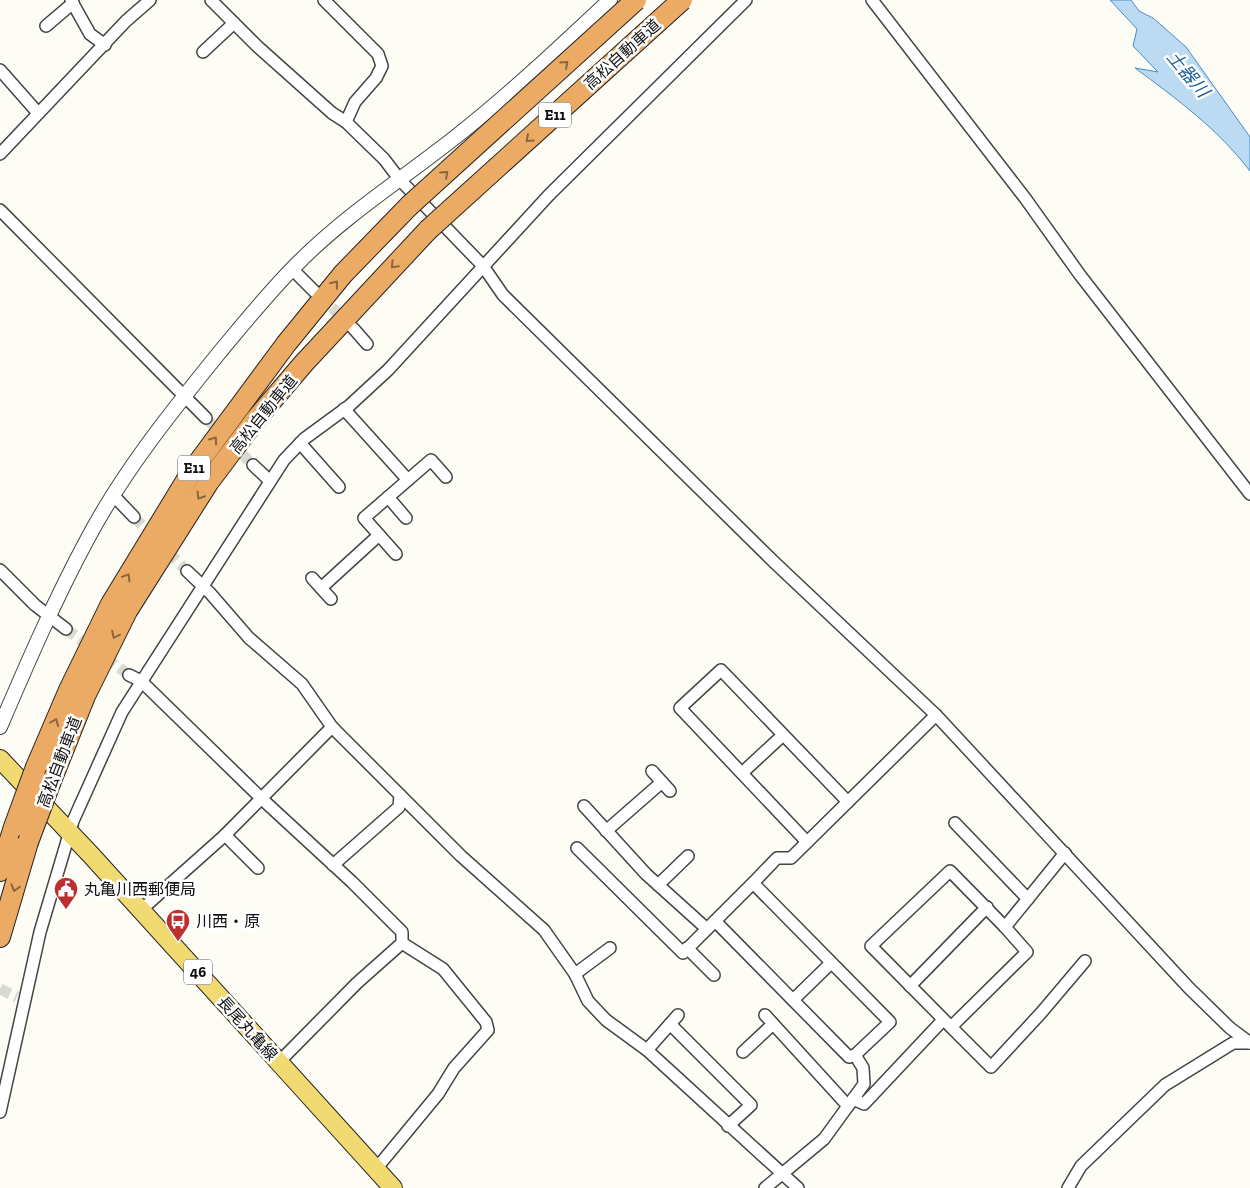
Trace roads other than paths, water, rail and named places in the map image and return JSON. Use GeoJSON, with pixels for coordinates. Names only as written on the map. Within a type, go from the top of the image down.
{"type":"FeatureCollection","features":[{"type":"Feature","properties":{"kind":"highway","name":"高松自動車道"},"geometry":{"type":"LineString","coordinates":[[0,937],[69,690],[111,604],[192,470],[286,344],[330,290],[409,206],[636,0]]}},
{"type":"Feature","properties":{"kind":"highway","name":"高松自動車道"},"geometry":{"type":"LineString","coordinates":[[0,871],[14,827],[85,696],[127,611],[208,483],[256,419],[304,363],[428,230],[682,0]]}},
{"type":"Feature","properties":{"kind":"main road","name":"長尾丸亀線"},"geometry":{"type":"LineString","coordinates":[[0,758],[141,910],[393,1188]]}},
{"type":"Feature","properties":{"kind":"street"},"geometry":{"type":"LineString","coordinates":[[0,154],[126,21],[150,0]]}},
{"type":"Feature","properties":{"kind":"street"},"geometry":{"type":"LineString","coordinates":[[211,0],[284,70],[346,122],[384,159],[400,180],[484,266],[503,295],[767,555],[936,715],[1189,988],[1230,1028],[1250,1043]]}},
{"type":"Feature","properties":{"kind":"street"},"geometry":{"type":"LineString","coordinates":[[324,0],[378,54],[382,66],[376,78],[355,102],[346,122]]}},
{"type":"Feature","properties":{"kind":"street"},"geometry":{"type":"LineString","coordinates":[[0,727],[49,617],[88,537],[114,496],[183,397],[292,269],[353,212],[400,180],[461,133],[557,50],[610,0]]}},
{"type":"Feature","properties":{"kind":"street"},"geometry":{"type":"LineString","coordinates":[[0,1112],[21,997],[70,833],[122,712],[284,460],[300,443],[344,409],[388,370],[549,195],[746,0]]}},
{"type":"Feature","properties":{"kind":"street"},"geometry":{"type":"LineString","coordinates":[[872,0],[1025,198],[1080,276],[1250,494]]}},
{"type":"Feature","properties":{"kind":"street"},"geometry":{"type":"LineString","coordinates":[[46,26],[72,2],[90,34],[105,45]]}},
{"type":"Feature","properties":{"kind":"street"},"geometry":{"type":"LineString","coordinates":[[203,52],[234,23]]}},
{"type":"Feature","properties":{"kind":"street"},"geometry":{"type":"LineString","coordinates":[[0,70],[38,112]]}},
{"type":"Feature","properties":{"kind":"street"},"geometry":{"type":"LineString","coordinates":[[0,210],[183,397],[206,418]]}},
{"type":"Feature","properties":{"kind":"street"},"geometry":{"type":"LineString","coordinates":[[292,269],[315,292]]}},
{"type":"Feature","properties":{"kind":"street"},"geometry":{"type":"LineString","coordinates":[[353,328],[367,344]]}},
{"type":"Feature","properties":{"kind":"street"},"geometry":{"type":"LineString","coordinates":[[344,409],[408,480]]}},
{"type":"Feature","properties":{"kind":"street"},"geometry":{"type":"LineString","coordinates":[[300,443],[339,487]]}},
{"type":"Feature","properties":{"kind":"street"},"geometry":{"type":"LineString","coordinates":[[396,554],[364,518],[431,460],[446,477]]}},
{"type":"Feature","properties":{"kind":"street"},"geometry":{"type":"LineString","coordinates":[[253,465],[270,481]]}},
{"type":"Feature","properties":{"kind":"street"},"geometry":{"type":"LineString","coordinates":[[114,496],[134,517]]}},
{"type":"Feature","properties":{"kind":"street"},"geometry":{"type":"LineString","coordinates":[[388,497],[406,518]]}},
{"type":"Feature","properties":{"kind":"street"},"geometry":{"type":"LineString","coordinates":[[321,588],[379,535]]}},
{"type":"Feature","properties":{"kind":"street"},"geometry":{"type":"LineString","coordinates":[[0,570],[49,617],[66,629]]}},
{"type":"Feature","properties":{"kind":"street"},"geometry":{"type":"LineString","coordinates":[[187,571],[203,586],[249,638],[302,684],[332,727],[461,856],[544,930],[575,974],[588,1001],[606,1020],[647,1050],[798,1188]]}},
{"type":"Feature","properties":{"kind":"street"},"geometry":{"type":"LineString","coordinates":[[312,578],[331,599]]}},
{"type":"Feature","properties":{"kind":"street"},"geometry":{"type":"LineString","coordinates":[[806,842],[680,708],[720,670],[848,802]]}},
{"type":"Feature","properties":{"kind":"street"},"geometry":{"type":"LineString","coordinates":[[130,675],[141,681],[402,932],[402,943],[357,983],[279,1062]]}},
{"type":"Feature","properties":{"kind":"street"},"geometry":{"type":"LineString","coordinates":[[577,848],[683,952],[777,858],[791,858],[936,715]]}},
{"type":"Feature","properties":{"kind":"street"},"geometry":{"type":"LineString","coordinates":[[141,910],[225,835],[332,727]]}},
{"type":"Feature","properties":{"kind":"street"},"geometry":{"type":"LineString","coordinates":[[742,773],[783,735]]}},
{"type":"Feature","properties":{"kind":"street"},"geometry":{"type":"LineString","coordinates":[[652,771],[670,791]]}},
{"type":"Feature","properties":{"kind":"street"},"geometry":{"type":"LineString","coordinates":[[606,830],[662,782]]}},
{"type":"Feature","properties":{"kind":"street"},"geometry":{"type":"LineString","coordinates":[[333,864],[399,807],[400,795]]}},
{"type":"Feature","properties":{"kind":"street"},"geometry":{"type":"LineString","coordinates":[[584,806],[658,885],[711,925],[793,1000],[849,1057],[855,1055],[890,1022],[754,883]]}},
{"type":"Feature","properties":{"kind":"street"},"geometry":{"type":"LineString","coordinates":[[954,823],[1028,899]]}},
{"type":"Feature","properties":{"kind":"street"},"geometry":{"type":"LineString","coordinates":[[225,835],[258,868]]}},
{"type":"Feature","properties":{"kind":"street"},"geometry":{"type":"LineString","coordinates":[[1005,928],[1065,853]]}},
{"type":"Feature","properties":{"kind":"street"},"geometry":{"type":"LineString","coordinates":[[658,885],[688,856]]}},
{"type":"Feature","properties":{"kind":"street"},"geometry":{"type":"LineString","coordinates":[[743,1052],[769,1020],[809,1072],[851,1102],[864,1104],[947,1024],[1027,952],[987,907],[950,870],[871,946],[947,1024],[991,1067],[1041,1013],[1085,961]]}},
{"type":"Feature","properties":{"kind":"street"},"geometry":{"type":"LineString","coordinates":[[910,986],[987,907]]}},
{"type":"Feature","properties":{"kind":"street"},"geometry":{"type":"LineString","coordinates":[[376,1169],[438,1094],[454,1068],[488,1030],[486,1022],[443,969],[402,943]]}},
{"type":"Feature","properties":{"kind":"street"},"geometry":{"type":"LineString","coordinates":[[575,974],[610,948]]}},
{"type":"Feature","properties":{"kind":"street"},"geometry":{"type":"LineString","coordinates":[[687,948],[714,975]]}},
{"type":"Feature","properties":{"kind":"street"},"geometry":{"type":"LineString","coordinates":[[793,1000],[831,963]]}},
{"type":"Feature","properties":{"kind":"street"},"geometry":{"type":"LineString","coordinates":[[647,1050],[678,1015]]}},
{"type":"Feature","properties":{"kind":"street"},"geometry":{"type":"LineString","coordinates":[[670,1024],[752,1105],[728,1126]]}},
{"type":"Feature","properties":{"kind":"street"},"geometry":{"type":"LineString","coordinates":[[1068,1188],[1081,1166],[1165,1085],[1233,1043],[1250,1043]]}},
{"type":"Feature","properties":{"kind":"street"},"geometry":{"type":"LineString","coordinates":[[765,1188],[824,1138],[864,1084],[863,1068],[855,1055]]}},
{"type":"Feature","properties":{"kind":"water","name":"土器川"},"geometry":{"type":"Polygon","coordinates":[[[1110,0],[1131,0],[1139,11],[1153,18],[1186,47],[1250,137],[1250,171],[1211,128],[1135,68],[1158,72],[1133,46],[1137,29],[1110,0]]]}},
{"type":"Feature","properties":{"kind":"tunnel"},"geometry":{"type":"LineString","coordinates":[[320,296],[348,323]]}},
{"type":"Feature","properties":{"kind":"tunnel"},"geometry":{"type":"LineString","coordinates":[[206,418],[253,465]]}},
{"type":"Feature","properties":{"kind":"tunnel"},"geometry":{"type":"LineString","coordinates":[[134,517],[187,571]]}},
{"type":"Feature","properties":{"kind":"tunnel"},"geometry":{"type":"LineString","coordinates":[[66,629],[129,675]]}},
{"type":"Feature","properties":{"kind":"tunnel"},"geometry":{"type":"LineString","coordinates":[[0,989],[17,997]]}},
{"type":"Feature","properties":{"kind":"place","name":"丸亀川西郵便局"},"geometry":{"type":"Point","coordinates":[66,910]}},
{"type":"Feature","properties":{"kind":"place","name":"川西・原"},"geometry":{"type":"Point","coordinates":[178,942]}}]}
